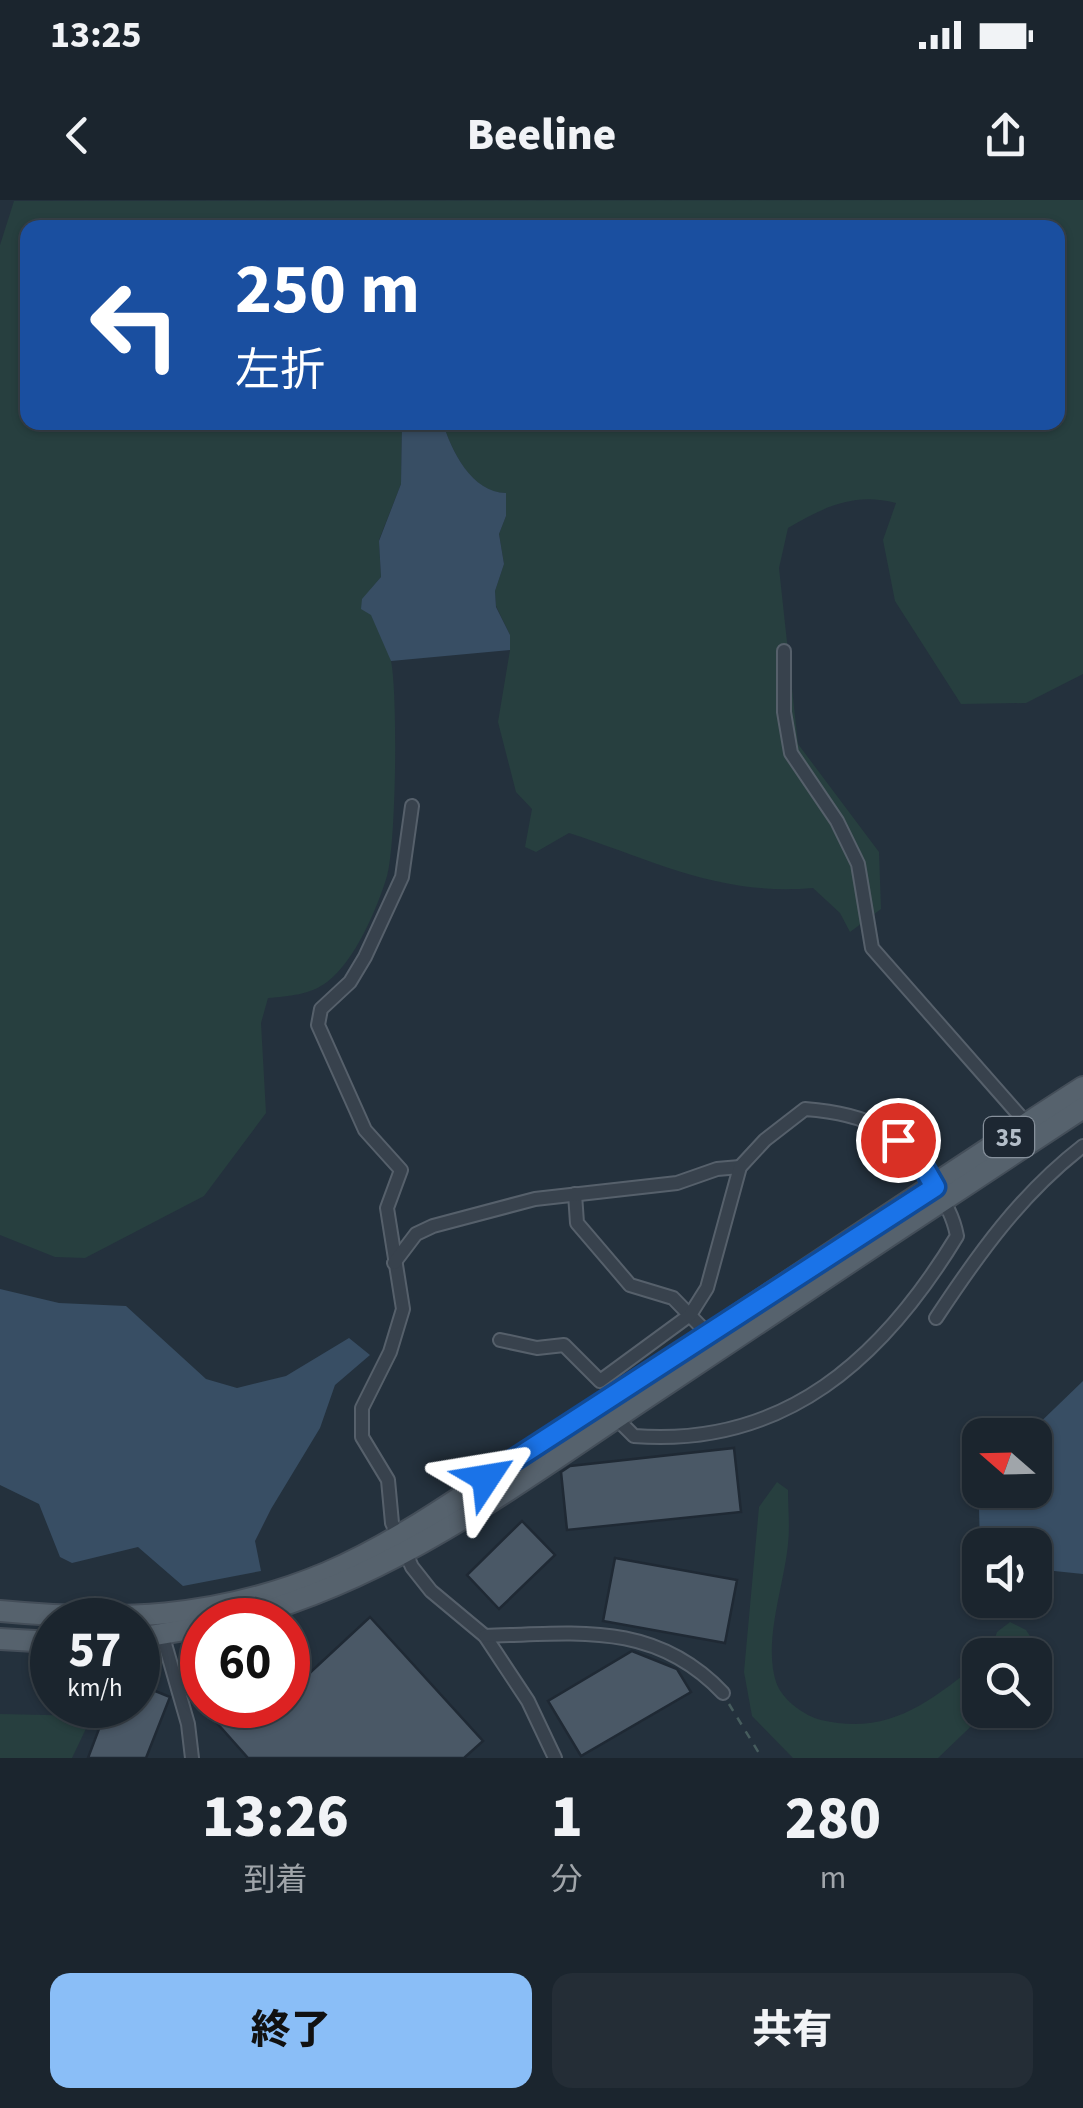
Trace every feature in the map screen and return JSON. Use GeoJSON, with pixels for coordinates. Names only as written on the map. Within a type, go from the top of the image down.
{"type":"FeatureCollection","features":[{"type":"Feature","properties":{"kind":"main road","name":"35"},"geometry":{"type":"LineString","coordinates":[[306,1598],[401,1544],[610,1410],[939,1193],[1027,1124],[1083,1087]]}},
{"type":"Feature","properties":{"kind":"main road","name":"35"},"geometry":{"type":"LineString","coordinates":[[610,1410],[708,1334],[1083,1108]]}},
{"type":"Feature","properties":{"kind":"main road","name":"35"},"geometry":{"type":"LineString","coordinates":[[160,1626],[326,1573],[401,1544]]}},
{"type":"Feature","properties":{"kind":"main road","name":"35"},"geometry":{"type":"LineString","coordinates":[[0,1611],[30,1614]]}},
{"type":"Feature","properties":{"kind":"main road","name":"35"},"geometry":{"type":"LineString","coordinates":[[160,1626],[180,1626]]}},
{"type":"Feature","properties":{"kind":"main road"},"geometry":{"type":"LineString","coordinates":[[0,1639],[30,1641]]}},
{"type":"Feature","properties":{"kind":"street"},"geometry":{"type":"LineString","coordinates":[[784,652],[784,712],[791,753],[837,821],[858,864],[872,948],[1027,1124]]}},
{"type":"Feature","properties":{"kind":"street"},"geometry":{"type":"LineString","coordinates":[[412,806],[402,877],[365,957],[350,982],[321,1009],[318,1025],[366,1130],[401,1170],[387,1208],[403,1309],[390,1352],[362,1408],[362,1437],[388,1480],[401,1544],[431,1591],[486,1636],[528,1701],[555,1758]]}},
{"type":"Feature","properties":{"kind":"street"},"geometry":{"type":"LineString","coordinates":[[500,1340],[537,1348],[564,1345],[600,1381],[690,1316],[707,1288],[740,1167],[805,1109],[847,1112],[880,1126],[916,1154],[952,1212],[957,1236],[874,1347],[839,1379],[795,1406],[713,1435],[634,1436],[610,1410]]}},
{"type":"Feature","properties":{"kind":"street"},"geometry":{"type":"LineString","coordinates":[[936,1318],[1009,1216],[1049,1172],[1083,1146]]}},
{"type":"Feature","properties":{"kind":"street"},"geometry":{"type":"LineString","coordinates":[[394,1263],[416,1234],[433,1226],[536,1199],[677,1183],[717,1169],[740,1167]]}},
{"type":"Feature","properties":{"kind":"street"},"geometry":{"type":"LineString","coordinates":[[575,1194],[578,1224],[630,1284],[672,1298],[708,1334]]}},
{"type":"Feature","properties":{"kind":"street"},"geometry":{"type":"LineString","coordinates":[[160,1626],[188,1724],[192,1758]]}},
{"type":"Feature","properties":{"kind":"street"},"geometry":{"type":"LineString","coordinates":[[486,1636],[625,1637],[676,1654],[697,1666],[722,1694]]}},
{"type":"Feature","properties":{"kind":"path"},"geometry":{"type":"LineString","coordinates":[[722,1694],[762,1758]]}},
{"type":"Feature","properties":{"kind":"green space"},"geometry":{"type":"Polygon","coordinates":[[[1083,200],[1083,674],[1026,703],[961,704],[895,601],[883,540],[896,503],[866,499],[840,504],[788,528],[779,568],[798,744],[879,852],[881,909],[850,932],[840,913],[813,888],[747,887],[717,881],[569,833],[536,852],[525,847],[532,809],[516,792],[498,722],[510,650],[510,635],[496,606],[495,591],[504,564],[499,534],[506,516],[505,493],[493,491],[473,478],[457,457],[446,430],[1065,430],[1065,220],[20,220],[20,430],[402,430],[401,484],[379,540],[381,577],[371,589],[373,610],[391,661],[393,679],[394,803],[387,876],[364,934],[347,961],[327,982],[306,992],[268,998],[261,1023],[266,1113],[204,1196],[85,1258],[55,1257],[0,1235],[0,245],[14,201],[1083,200]]]}},
{"type":"Feature","properties":{"kind":"green space"},"geometry":{"type":"Polygon","coordinates":[[[777,1482],[788,1490],[789,1538],[772,1649],[776,1682],[783,1695],[821,1720],[867,1723],[907,1712],[962,1676],[962,1728],[969,1728],[938,1758],[793,1758],[752,1716],[744,1672],[759,1507],[777,1482]]]}},
{"type":"Feature","properties":{"kind":"green space"},"geometry":{"type":"Polygon","coordinates":[[[1010,1622],[1026,1630],[1031,1638],[995,1638],[1010,1622]]]}},
{"type":"Feature","properties":{"kind":"green space"},"geometry":{"type":"Polygon","coordinates":[[[0,1714],[30,1715],[30,1728],[86,1728],[72,1758],[0,1758],[0,1714]]]}},
{"type":"Feature","properties":{"kind":"water"},"geometry":{"type":"Polygon","coordinates":[[[402,430],[446,430],[457,457],[473,478],[494,491],[506,493],[506,516],[499,534],[504,564],[495,591],[496,607],[510,635],[510,650],[391,661],[371,615],[361,609],[362,599],[381,577],[379,541],[401,484],[402,430]]]}},
{"type":"Feature","properties":{"kind":"water"},"geometry":{"type":"Polygon","coordinates":[[[0,1289],[59,1303],[126,1306],[206,1379],[237,1388],[286,1376],[349,1338],[370,1355],[335,1385],[320,1428],[271,1509],[255,1541],[261,1571],[183,1586],[138,1547],[72,1563],[60,1557],[39,1504],[0,1485],[0,1289]]]}},
{"type":"Feature","properties":{"kind":"water"},"geometry":{"type":"Polygon","coordinates":[[[1083,1381],[1083,1574],[1052,1571],[1052,1528],[980,1528],[979,1508],[1052,1508],[1052,1418],[1045,1418],[1083,1381]]]}},
{"type":"Feature","properties":{"kind":"building"},"geometry":{"type":"Polygon","coordinates":[[[734,1448],[741,1512],[567,1530],[561,1472],[570,1466],[734,1448]]]}},
{"type":"Feature","properties":{"kind":"building"},"geometry":{"type":"Polygon","coordinates":[[[522,1521],[555,1555],[499,1609],[467,1575],[522,1521]]]}},
{"type":"Feature","properties":{"kind":"building"},"geometry":{"type":"Polygon","coordinates":[[[615,1558],[737,1580],[725,1643],[603,1621],[615,1558]]]}},
{"type":"Feature","properties":{"kind":"building"},"geometry":{"type":"Polygon","coordinates":[[[370,1617],[483,1741],[464,1758],[248,1758],[221,1728],[310,1728],[310,1673],[370,1617]]]}},
{"type":"Feature","properties":{"kind":"building"},"geometry":{"type":"Polygon","coordinates":[[[632,1651],[677,1669],[691,1692],[581,1756],[548,1701],[632,1651]]]}},
{"type":"Feature","properties":{"kind":"building"},"geometry":{"type":"Polygon","coordinates":[[[160,1693],[170,1697],[160,1722],[160,1693]]]}},
{"type":"Feature","properties":{"kind":"building"},"geometry":{"type":"Polygon","coordinates":[[[99,1728],[158,1728],[146,1758],[88,1758],[99,1728]]]}},
{"type":"Feature","properties":{"kind":"route"},"geometry":{"type":"LineString","coordinates":[[486,1478],[935,1187],[916,1154],[898,1140]]}}]}
